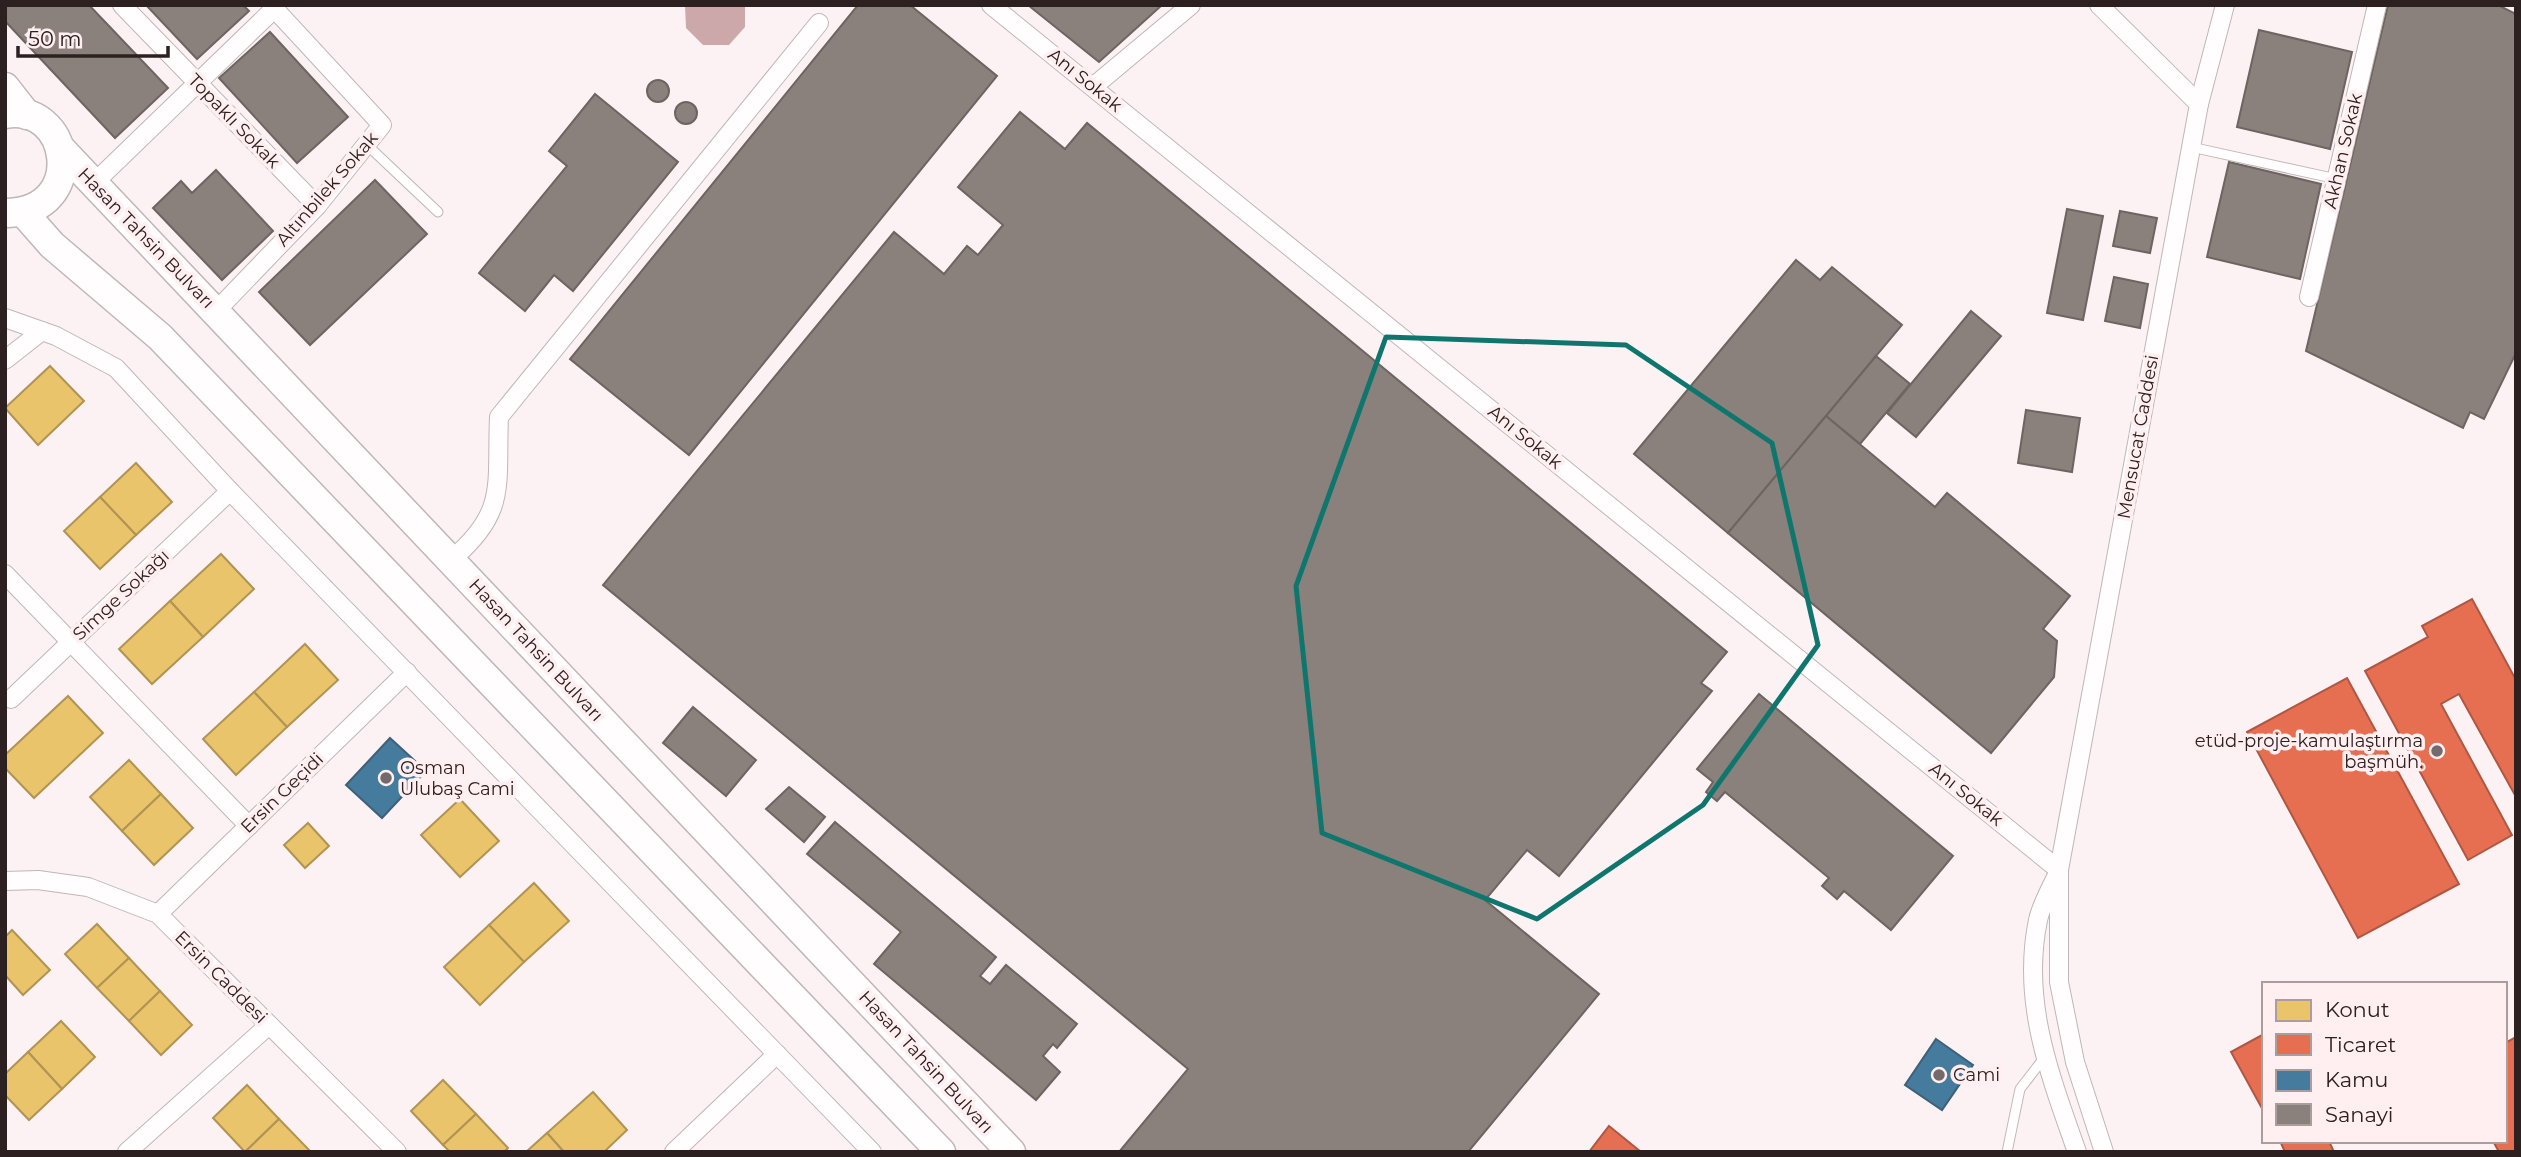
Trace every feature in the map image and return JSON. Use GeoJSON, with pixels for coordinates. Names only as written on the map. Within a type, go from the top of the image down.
{"type":"FeatureCollection","features":[{"type":"Feature","properties":{"kind":"main road"},"geometry":{"type":"LineString","coordinates":[[5,88],[16,114]]}},
{"type":"Feature","properties":{"kind":"main road","name":"Hasan Tahsin Bulvarı"},"geometry":{"type":"LineString","coordinates":[[16,114],[42,122],[61,149],[1011,1152]]}},
{"type":"Feature","properties":{"kind":"main road"},"geometry":{"type":"LineString","coordinates":[[14,212],[38,206],[51,195],[60,181],[63,165],[61,149]]}},
{"type":"Feature","properties":{"kind":"main road"},"geometry":{"type":"LineString","coordinates":[[14,212],[170,347],[941,1152]]}},
{"type":"Feature","properties":{"kind":"street","name":"Topaklı Sokak"},"geometry":{"type":"LineString","coordinates":[[122,5],[317,206]]}},
{"type":"Feature","properties":{"kind":"street","name":"Anı Sokak"},"geometry":{"type":"LineString","coordinates":[[991,5],[2059,870]]}},
{"type":"Feature","properties":{"kind":"street"},"geometry":{"type":"LineString","coordinates":[[1094,86],[1191,5]]}},
{"type":"Feature","properties":{"kind":"street"},"geometry":{"type":"LineString","coordinates":[[2099,5],[2199,104]]}},
{"type":"Feature","properties":{"kind":"street","name":"Mensucat Caddesi"},"geometry":{"type":"LineString","coordinates":[[2104,1152],[2075,1062],[2059,982],[2059,870],[2199,104],[2225,5]]}},
{"type":"Feature","properties":{"kind":"street","name":"Akhan Sokak"},"geometry":{"type":"LineString","coordinates":[[2309,297],[2377,5]]}},
{"type":"Feature","properties":{"kind":"street"},"geometry":{"type":"LineString","coordinates":[[93,183],[273,7]]}},
{"type":"Feature","properties":{"kind":"street","name":"Altınbilek Sokak"},"geometry":{"type":"LineString","coordinates":[[216,311],[317,206],[382,125],[273,7]]}},
{"type":"Feature","properties":{"kind":"street"},"geometry":{"type":"LineString","coordinates":[[451,560],[481,532],[491,516],[496,493],[499,417],[819,23]]}},
{"type":"Feature","properties":{"kind":"street"},"geometry":{"type":"LineString","coordinates":[[5,318],[42,331],[116,368],[230,491],[872,1152]]}},
{"type":"Feature","properties":{"kind":"street"},"geometry":{"type":"LineString","coordinates":[[5,360],[42,331]]}},
{"type":"Feature","properties":{"kind":"street","name":"Simge Sokağı"},"geometry":{"type":"LineString","coordinates":[[11,699],[230,491]]}},
{"type":"Feature","properties":{"kind":"street"},"geometry":{"type":"LineString","coordinates":[[5,574],[249,826]]}},
{"type":"Feature","properties":{"kind":"street","name":"Ersin Geçidi"},"geometry":{"type":"LineString","coordinates":[[158,914],[407,672]]}},
{"type":"Feature","properties":{"kind":"street","name":"Mensucat Caddesi"},"geometry":{"type":"LineString","coordinates":[[2059,870],[2039,918],[2031,988],[2044,1059],[2077,1152]]}},
{"type":"Feature","properties":{"kind":"street","name":"Ersin Caddesi"},"geometry":{"type":"LineString","coordinates":[[5,881],[38,880],[88,887],[158,914],[397,1152]]}},
{"type":"Feature","properties":{"kind":"street"},"geometry":{"type":"LineString","coordinates":[[127,1152],[269,1025]]}},
{"type":"Feature","properties":{"kind":"street"},"geometry":{"type":"LineString","coordinates":[[674,1152],[777,1054]]}},
{"type":"Feature","properties":{"kind":"lane"},"geometry":{"type":"LineString","coordinates":[[366,144],[438,212]]}},
{"type":"Feature","properties":{"kind":"lane"},"geometry":{"type":"LineString","coordinates":[[2191,147],[2337,179]]}},
{"type":"Feature","properties":{"kind":"lane"},"geometry":{"type":"LineString","coordinates":[[2007,1152],[2020,1089],[2044,1059]]}},
{"type":"Feature","properties":{"kind":"highlighted area"},"geometry":{"type":"Polygon","coordinates":[[[1386,337],[1626,345],[1772,443],[1818,645],[1703,805],[1537,919],[1322,833],[1296,586],[1386,337]]]}},
{"type":"Feature","properties":{"kind":"shaded area"},"geometry":{"type":"Polygon","coordinates":[[[685,5],[745,5],[745,27],[729,45],[703,45],[686,28],[685,5]]]}},
{"type":"Feature","properties":{"kind":"building: Konut"},"geometry":{"type":"Polygon","coordinates":[[[50,366],[84,401],[38,445],[5,408],[50,366]]]}},
{"type":"Feature","properties":{"kind":"building: Konut"},"geometry":{"type":"Polygon","coordinates":[[[136,463],[172,502],[136,535],[100,497],[136,463]]]}},
{"type":"Feature","properties":{"kind":"building: Konut"},"geometry":{"type":"Polygon","coordinates":[[[100,497],[136,535],[100,569],[64,531],[100,497]]]}},
{"type":"Feature","properties":{"kind":"building: Konut"},"geometry":{"type":"Polygon","coordinates":[[[221,554],[254,589],[203,637],[170,601],[221,554]]]}},
{"type":"Feature","properties":{"kind":"building: Konut"},"geometry":{"type":"Polygon","coordinates":[[[170,601],[203,637],[152,684],[119,649],[170,601]]]}},
{"type":"Feature","properties":{"kind":"building: Konut"},"geometry":{"type":"Polygon","coordinates":[[[305,644],[338,680],[287,727],[254,692],[305,644]]]}},
{"type":"Feature","properties":{"kind":"building: Konut"},"geometry":{"type":"Polygon","coordinates":[[[254,692],[287,727],[236,775],[203,739],[254,692]]]}},
{"type":"Feature","properties":{"kind":"building: Konut"},"geometry":{"type":"Polygon","coordinates":[[[68,696],[103,733],[34,798],[5,768],[5,755],[68,696]]]}},
{"type":"Feature","properties":{"kind":"building: Konut"},"geometry":{"type":"Polygon","coordinates":[[[129,760],[161,794],[122,831],[90,797],[129,760]]]}},
{"type":"Feature","properties":{"kind":"building: Konut"},"geometry":{"type":"Polygon","coordinates":[[[161,794],[193,828],[154,865],[122,831],[161,794]]]}},
{"type":"Feature","properties":{"kind":"building: Konut"},"geometry":{"type":"Polygon","coordinates":[[[460,799],[499,841],[460,877],[421,835],[460,799]]]}},
{"type":"Feature","properties":{"kind":"building: Konut"},"geometry":{"type":"Polygon","coordinates":[[[308,823],[329,846],[305,868],[284,845],[308,823]]]}},
{"type":"Feature","properties":{"kind":"building: Konut"},"geometry":{"type":"Polygon","coordinates":[[[534,883],[569,921],[524,962],[489,925],[534,883]]]}},
{"type":"Feature","properties":{"kind":"building: Konut"},"geometry":{"type":"Polygon","coordinates":[[[97,924],[129,958],[97,988],[65,954],[97,924]]]}},
{"type":"Feature","properties":{"kind":"building: Konut"},"geometry":{"type":"Polygon","coordinates":[[[489,925],[524,962],[480,1005],[444,967],[489,925]]]}},
{"type":"Feature","properties":{"kind":"building: Konut"},"geometry":{"type":"Polygon","coordinates":[[[12,930],[50,970],[23,995],[5,975],[5,937],[12,930]]]}},
{"type":"Feature","properties":{"kind":"building: Konut"},"geometry":{"type":"Polygon","coordinates":[[[129,958],[160,991],[129,1021],[97,988],[129,958]]]}},
{"type":"Feature","properties":{"kind":"building: Konut"},"geometry":{"type":"Polygon","coordinates":[[[160,991],[192,1025],[161,1055],[129,1021],[160,991]]]}},
{"type":"Feature","properties":{"kind":"building: Konut"},"geometry":{"type":"Polygon","coordinates":[[[61,1021],[95,1057],[62,1089],[28,1052],[61,1021]]]}},
{"type":"Feature","properties":{"kind":"building: Konut"},"geometry":{"type":"Polygon","coordinates":[[[28,1052],[62,1089],[29,1120],[5,1095],[5,1074],[28,1052]]]}},
{"type":"Feature","properties":{"kind":"building: Konut"},"geometry":{"type":"Polygon","coordinates":[[[443,1080],[476,1114],[443,1145],[411,1111],[443,1080]]]}},
{"type":"Feature","properties":{"kind":"building: Konut"},"geometry":{"type":"Polygon","coordinates":[[[247,1085],[279,1119],[245,1152],[213,1118],[247,1085]]]}},
{"type":"Feature","properties":{"kind":"building: Konut"},"geometry":{"type":"Polygon","coordinates":[[[593,1092],[627,1130],[604,1152],[564,1152],[547,1133],[593,1092]]]}},
{"type":"Feature","properties":{"kind":"building: Konut"},"geometry":{"type":"Polygon","coordinates":[[[476,1114],[508,1148],[504,1152],[450,1152],[443,1145],[476,1114]]]}},
{"type":"Feature","properties":{"kind":"building: Konut"},"geometry":{"type":"Polygon","coordinates":[[[279,1119],[311,1152],[245,1152],[279,1119]]]}},
{"type":"Feature","properties":{"kind":"building: Konut"},"geometry":{"type":"Polygon","coordinates":[[[547,1133],[564,1152],[526,1152],[547,1133]]]}},
{"type":"Feature","properties":{"kind":"building: Ticaret","name":"etüd-proje-kamulaştırma başmüh."},"geometry":{"type":"Polygon","coordinates":[[[2472,599],[2516,680],[2516,797],[2459,694],[2441,704],[2512,835],[2468,860],[2365,671],[2428,637],[2422,626],[2472,599]]]}},
{"type":"Feature","properties":{"kind":"building: Ticaret"},"geometry":{"type":"Polygon","coordinates":[[[2347,678],[2459,884],[2358,938],[2247,732],[2347,678]]]}},
{"type":"Feature","properties":{"kind":"building: Ticaret"},"geometry":{"type":"Polygon","coordinates":[[[2262,1035],[2262,1108],[2231,1052],[2262,1035]]]}},
{"type":"Feature","properties":{"kind":"building: Ticaret"},"geometry":{"type":"Polygon","coordinates":[[[2516,1037],[2516,1152],[2499,1152],[2494,1143],[2507,1143],[2507,1042],[2516,1037]]]}},
{"type":"Feature","properties":{"kind":"building: Ticaret"},"geometry":{"type":"Polygon","coordinates":[[[1609,1126],[1641,1152],[1589,1152],[1609,1126]]]}},
{"type":"Feature","properties":{"kind":"building: Ticaret"},"geometry":{"type":"Polygon","coordinates":[[[2281,1143],[2330,1143],[2334,1152],[2285,1152],[2281,1143]]]}},
{"type":"Feature","properties":{"kind":"building: Kamu","name":"Osman Ulubaş Cami"},"geometry":{"type":"Polygon","coordinates":[[[390,738],[426,771],[382,818],[346,785],[390,738]]]}},
{"type":"Feature","properties":{"kind":"building: Kamu","name":"Cami"},"geometry":{"type":"Polygon","coordinates":[[[1936,1039],[1973,1065],[1942,1110],[1905,1085],[1936,1039]]]}},
{"type":"Feature","properties":{"kind":"building: Sanayi"},"geometry":{"type":"Polygon","coordinates":[[[5,5],[89,5],[168,88],[115,138],[5,21],[5,5]]]}},
{"type":"Feature","properties":{"kind":"building: Sanayi"},"geometry":{"type":"Polygon","coordinates":[[[146,5],[243,5],[249,11],[197,59],[146,5]]]}},
{"type":"Feature","properties":{"kind":"building: Sanayi"},"geometry":{"type":"Polygon","coordinates":[[[858,5],[910,5],[997,76],[689,455],[570,359],[858,5]]]}},
{"type":"Feature","properties":{"kind":"building: Sanayi"},"geometry":{"type":"Polygon","coordinates":[[[1028,5],[1162,5],[1099,62],[1028,5]]]}},
{"type":"Feature","properties":{"kind":"building: Sanayi"},"geometry":{"type":"Polygon","coordinates":[[[2388,5],[2498,5],[2516,14],[2516,353],[2484,419],[2470,412],[2463,428],[2306,351],[2388,5]]]}},
{"type":"Feature","properties":{"kind":"building: Sanayi"},"geometry":{"type":"Polygon","coordinates":[[[2259,30],[2352,52],[2330,149],[2237,127],[2259,30]]]}},
{"type":"Feature","properties":{"kind":"building: Sanayi"},"geometry":{"type":"Polygon","coordinates":[[[270,32],[348,117],[297,163],[219,78],[270,32]]]}},
{"type":"Feature","properties":{"kind":"building: Sanayi"},"geometry":{"type":"Polygon","coordinates":[[[654,80],[662,80],[669,87],[669,95],[662,102],[654,102],[647,95],[647,87],[654,80]]]}},
{"type":"Feature","properties":{"kind":"building: Sanayi"},"geometry":{"type":"Polygon","coordinates":[[[595,94],[678,162],[573,291],[554,275],[525,311],[479,273],[567,166],[549,151],[595,94]]]}},
{"type":"Feature","properties":{"kind":"building: Sanayi"},"geometry":{"type":"Polygon","coordinates":[[[686,102],[694,105],[697,113],[694,121],[686,124],[678,121],[675,113],[678,105],[686,102]]]}},
{"type":"Feature","properties":{"kind":"building: Sanayi"},"geometry":{"type":"Polygon","coordinates":[[[1020,112],[1065,149],[1087,123],[1727,652],[1701,683],[1712,691],[1559,876],[1527,850],[1485,900],[1599,994],[1468,1152],[1119,1152],[1188,1069],[603,585],[894,232],[944,274],[967,246],[978,255],[1003,225],[958,187],[1020,112]]]}},
{"type":"Feature","properties":{"kind":"building: Sanayi"},"geometry":{"type":"Polygon","coordinates":[[[2229,162],[2321,184],[2300,279],[2207,257],[2229,162]]]}},
{"type":"Feature","properties":{"kind":"building: Sanayi"},"geometry":{"type":"Polygon","coordinates":[[[216,170],[273,231],[222,280],[153,208],[181,181],[192,193],[216,170]]]}},
{"type":"Feature","properties":{"kind":"building: Sanayi"},"geometry":{"type":"Polygon","coordinates":[[[375,180],[427,234],[310,345],[259,292],[375,180]]]}},
{"type":"Feature","properties":{"kind":"building: Sanayi"},"geometry":{"type":"Polygon","coordinates":[[[2067,209],[2103,216],[2083,320],[2047,313],[2067,209]]]}},
{"type":"Feature","properties":{"kind":"building: Sanayi"},"geometry":{"type":"Polygon","coordinates":[[[2120,211],[2157,218],[2150,253],[2113,246],[2120,211]]]}},
{"type":"Feature","properties":{"kind":"building: Sanayi"},"geometry":{"type":"Polygon","coordinates":[[[1796,260],[1820,280],[1832,267],[1902,325],[1728,533],[1634,454],[1796,260]]]}},
{"type":"Feature","properties":{"kind":"building: Sanayi"},"geometry":{"type":"Polygon","coordinates":[[[2114,277],[2148,284],[2140,328],[2105,321],[2114,277]]]}},
{"type":"Feature","properties":{"kind":"building: Sanayi"},"geometry":{"type":"Polygon","coordinates":[[[1971,311],[2001,336],[1916,437],[1887,413],[1971,311]]]}},
{"type":"Feature","properties":{"kind":"building: Sanayi"},"geometry":{"type":"Polygon","coordinates":[[[1876,356],[1910,384],[1860,444],[1826,416],[1876,356]]]}},
{"type":"Feature","properties":{"kind":"building: Sanayi"},"geometry":{"type":"Polygon","coordinates":[[[2026,410],[2080,418],[2072,472],[2018,463],[2026,410]]]}},
{"type":"Feature","properties":{"kind":"building: Sanayi"},"geometry":{"type":"Polygon","coordinates":[[[1826,416],[1935,507],[1947,493],[2070,596],[2043,629],[2057,641],[2054,677],[1991,753],[1728,533],[1826,416]]]}},
{"type":"Feature","properties":{"kind":"building: Sanayi"},"geometry":{"type":"Polygon","coordinates":[[[1759,694],[1953,856],[1891,930],[1844,891],[1837,899],[1822,886],[1829,878],[1725,792],[1717,801],[1706,792],[1713,782],[1697,769],[1759,694]]]}},
{"type":"Feature","properties":{"kind":"building: Sanayi"},"geometry":{"type":"Polygon","coordinates":[[[693,707],[756,760],[726,796],[663,743],[693,707]]]}},
{"type":"Feature","properties":{"kind":"building: Sanayi"},"geometry":{"type":"Polygon","coordinates":[[[789,787],[825,817],[804,842],[766,809],[789,787]]]}},
{"type":"Feature","properties":{"kind":"building: Sanayi"},"geometry":{"type":"Polygon","coordinates":[[[835,822],[996,957],[980,976],[990,984],[1006,965],[1077,1024],[1057,1048],[1053,1044],[1043,1056],[1060,1072],[1036,1100],[874,964],[901,932],[807,854],[835,822]]]}},
{"type":"Feature","properties":{"kind":"place","name":"etüd-proje-kamulaştırma başmüh."},"geometry":{"type":"Point","coordinates":[2437,751]}},
{"type":"Feature","properties":{"kind":"place","name":"Osman Ulubaş Cami"},"geometry":{"type":"Point","coordinates":[386,778]}},
{"type":"Feature","properties":{"kind":"place","name":"Cami"},"geometry":{"type":"Point","coordinates":[1939,1075]}}]}
